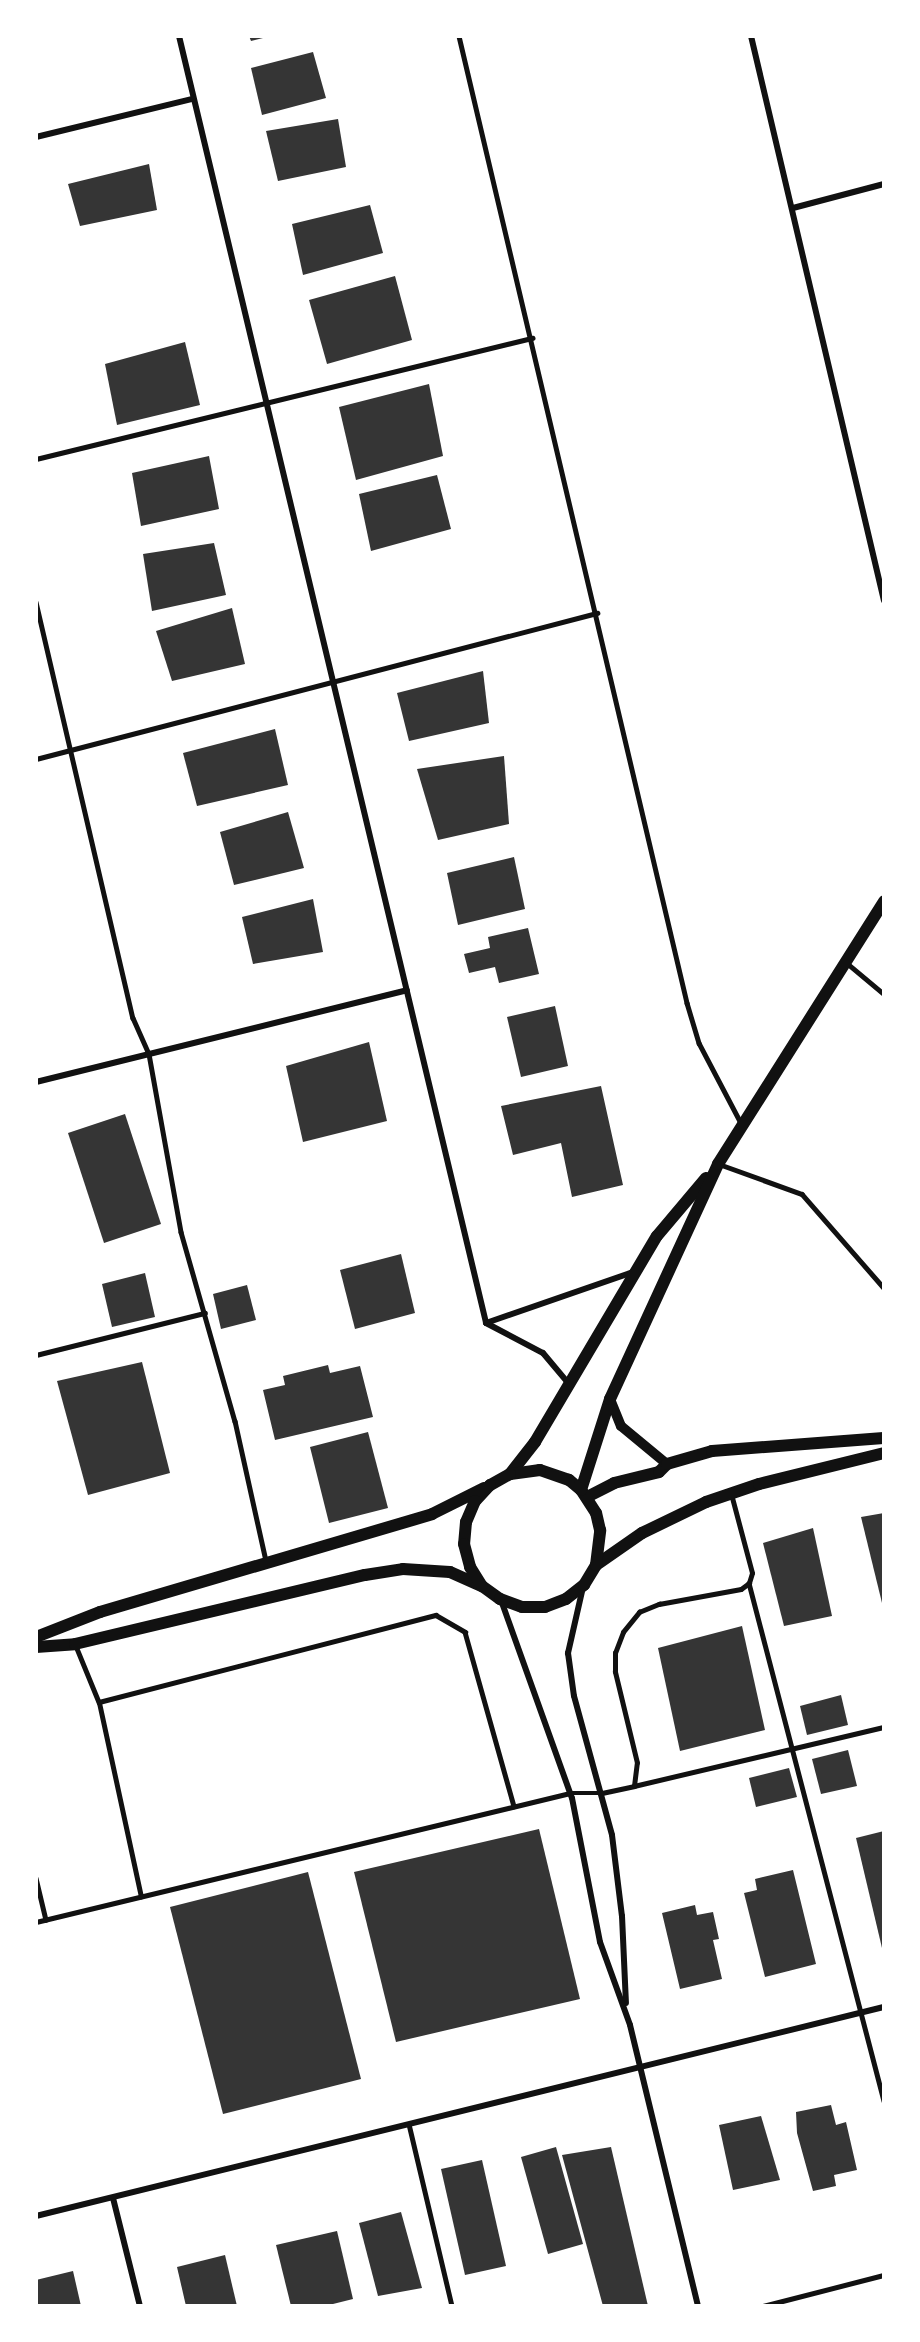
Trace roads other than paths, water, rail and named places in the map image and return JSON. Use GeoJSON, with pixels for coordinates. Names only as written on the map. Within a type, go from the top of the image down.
{"type":"FeatureCollection","features":[{"type":"Feature","properties":{"kind":"main road"},"geometry":{"type":"LineString","coordinates":[[510,1474],[535,1442],[657,1236],[718,1164],[884,901]]}},
{"type":"Feature","properties":{"kind":"main road"},"geometry":{"type":"LineString","coordinates":[[584,1494],[610,1399],[718,1164]]}},
{"type":"Feature","properties":{"kind":"main road"},"geometry":{"type":"LineString","coordinates":[[584,1494],[614,1483],[659,1472],[667,1464],[712,1451],[884,1437]]}},
{"type":"Feature","properties":{"kind":"main road"},"geometry":{"type":"LineString","coordinates":[[36,1647],[75,1644],[374,1573],[403,1569],[450,1572],[482,1586],[500,1599],[522,1607],[545,1607],[566,1599],[584,1585],[596,1565],[642,1533],[731,1494],[884,1453]]}},
{"type":"Feature","properties":{"kind":"main road"},"geometry":{"type":"LineString","coordinates":[[36,1637],[100,1612],[267,1565],[432,1514],[510,1474],[540,1470],[569,1480],[584,1494],[600,1530],[596,1565]]}},
{"type":"Feature","properties":{"kind":"main road"},"geometry":{"type":"LineString","coordinates":[[482,1586],[470,1567],[464,1544],[466,1522],[475,1501],[490,1485]]}},
{"type":"Feature","properties":{"kind":"street"},"geometry":{"type":"LineString","coordinates":[[179,36],[192,99],[486,1323],[543,1353],[568,1383]]}},
{"type":"Feature","properties":{"kind":"street"},"geometry":{"type":"LineString","coordinates":[[751,36],[884,601]]}},
{"type":"Feature","properties":{"kind":"street"},"geometry":{"type":"LineString","coordinates":[[36,137],[192,99]]}},
{"type":"Feature","properties":{"kind":"street"},"geometry":{"type":"LineString","coordinates":[[792,208],[884,184]]}},
{"type":"Feature","properties":{"kind":"street"},"geometry":{"type":"LineString","coordinates":[[36,1082],[407,990]]}},
{"type":"Feature","properties":{"kind":"street"},"geometry":{"type":"LineString","coordinates":[[486,1323],[635,1271]]}},
{"type":"Feature","properties":{"kind":"street"},"geometry":{"type":"LineString","coordinates":[[610,1399],[621,1426],[667,1464]]}},
{"type":"Feature","properties":{"kind":"street"},"geometry":{"type":"LineString","coordinates":[[584,1585],[568,1653],[574,1696],[612,1835],[622,1916],[626,2010]]}},
{"type":"Feature","properties":{"kind":"street"},"geometry":{"type":"LineString","coordinates":[[500,1599],[570,1793],[600,1942],[626,2010],[698,2306]]}},
{"type":"Feature","properties":{"kind":"street"},"geometry":{"type":"LineString","coordinates":[[36,2216],[884,2007]]}},
{"type":"Feature","properties":{"kind":"street"},"geometry":{"type":"LineString","coordinates":[[113,2198],[140,2306]]}},
{"type":"Feature","properties":{"kind":"lane"},"geometry":{"type":"LineString","coordinates":[[459,36],[597,613],[687,1003],[699,1043],[743,1125]]}},
{"type":"Feature","properties":{"kind":"lane"},"geometry":{"type":"LineString","coordinates":[[36,459],[266,405],[532,338]]}},
{"type":"Feature","properties":{"kind":"lane"},"geometry":{"type":"LineString","coordinates":[[36,602],[73,750],[133,1018],[149,1054],[164,1120],[170,1177],[236,1421],[267,1565]]}},
{"type":"Feature","properties":{"kind":"lane"},"geometry":{"type":"LineString","coordinates":[[36,759],[597,613]]}},
{"type":"Feature","properties":{"kind":"lane"},"geometry":{"type":"LineString","coordinates":[[846,962],[884,994]]}},
{"type":"Feature","properties":{"kind":"lane"},"geometry":{"type":"LineString","coordinates":[[718,1164],[802,1194],[884,1288]]}},
{"type":"Feature","properties":{"kind":"lane"},"geometry":{"type":"LineString","coordinates":[[36,1355],[205,1313]]}},
{"type":"Feature","properties":{"kind":"lane"},"geometry":{"type":"LineString","coordinates":[[731,1494],[752,1573],[749,1583],[859,2013],[884,2101]]}},
{"type":"Feature","properties":{"kind":"lane"},"geometry":{"type":"LineString","coordinates":[[634,1786],[637,1763],[615,1672],[615,1653],[623,1632],[639,1612],[659,1604],[741,1589],[749,1583]]}},
{"type":"Feature","properties":{"kind":"lane"},"geometry":{"type":"LineString","coordinates":[[99,1702],[436,1615],[465,1632],[514,1806]]}},
{"type":"Feature","properties":{"kind":"lane"},"geometry":{"type":"LineString","coordinates":[[75,1644],[99,1702],[141,1897]]}},
{"type":"Feature","properties":{"kind":"lane"},"geometry":{"type":"LineString","coordinates":[[36,1922],[570,1793],[602,1793],[884,1727]]}},
{"type":"Feature","properties":{"kind":"lane"},"geometry":{"type":"LineString","coordinates":[[36,1878],[46,1920]]}},
{"type":"Feature","properties":{"kind":"lane"},"geometry":{"type":"LineString","coordinates":[[409,2124],[452,2306]]}},
{"type":"Feature","properties":{"kind":"lane"},"geometry":{"type":"LineString","coordinates":[[763,2306],[884,2275]]}}]}
